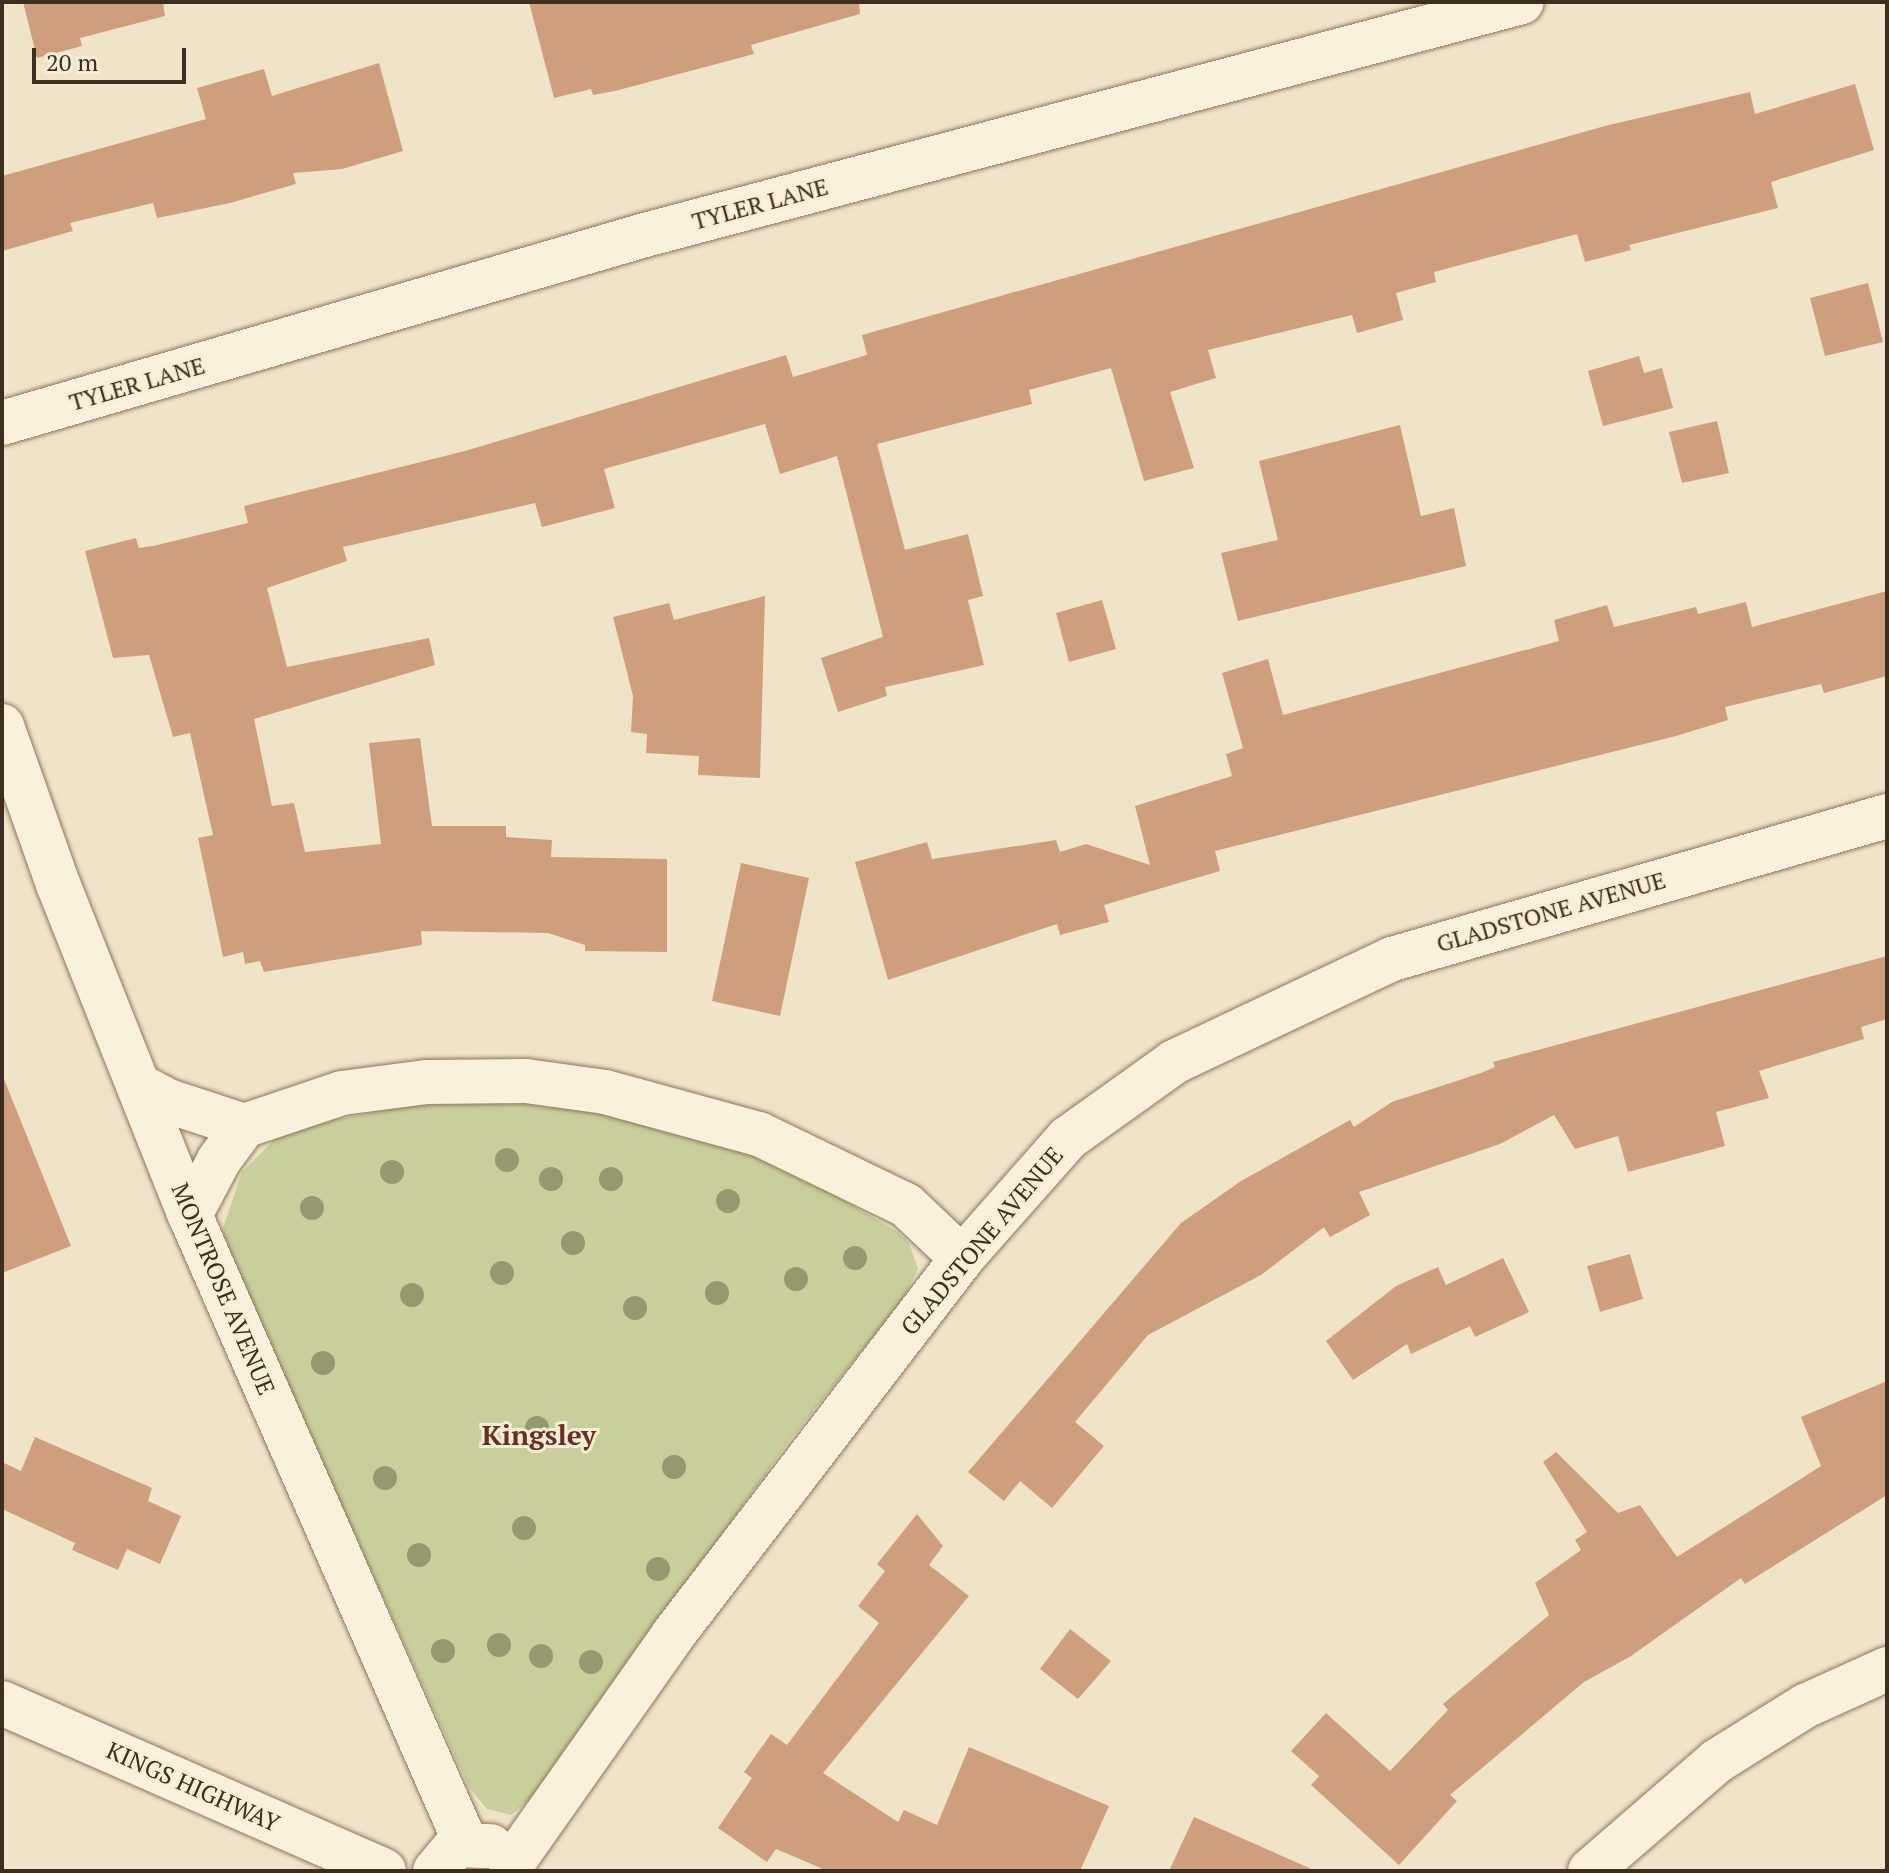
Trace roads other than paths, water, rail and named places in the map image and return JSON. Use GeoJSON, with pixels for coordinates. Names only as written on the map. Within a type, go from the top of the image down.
{"type":"FeatureCollection","features":[{"type":"Feature","properties":{"kind":"street","name":"TYLER LANE"},"geometry":{"type":"LineString","coordinates":[[2,423],[645,235],[1522,2]]}},
{"type":"Feature","properties":{"kind":"street","name":"MONTROSE AVENUE"},"geometry":{"type":"LineString","coordinates":[[2,726],[58,884],[450,1857]]}},
{"type":"Feature","properties":{"kind":"street","name":"GLADSTONE AVENUE"},"geometry":{"type":"LineString","coordinates":[[513,1868],[673,1635],[962,1258],[1068,1138],[1174,1062],[1281,1008],[1392,959],[1887,816]]}},
{"type":"Feature","properties":{"kind":"street"},"geometry":{"type":"LineString","coordinates":[[190,1215],[219,1160],[244,1126],[342,1093],[427,1082],[526,1081],[605,1092],[759,1134],[838,1167],[906,1205],[962,1258]]}},
{"type":"Feature","properties":{"kind":"street"},"geometry":{"type":"LineString","coordinates":[[138,1085],[168,1101],[244,1126]]}},
{"type":"Feature","properties":{"kind":"street"},"geometry":{"type":"LineString","coordinates":[[1590,1871],[1717,1761],[1805,1706],[1887,1669]]}},
{"type":"Feature","properties":{"kind":"street","name":"KINGS HIGHWAY"},"geometry":{"type":"LineString","coordinates":[[2,1703],[384,1871]]}},
{"type":"Feature","properties":{"kind":"street"},"geometry":{"type":"LineString","coordinates":[[450,1857],[489,1845],[513,1868]]}},
{"type":"Feature","properties":{"kind":"district","name":"Kingsley"},"geometry":{"type":"Point","coordinates":[539,1435]}}]}
